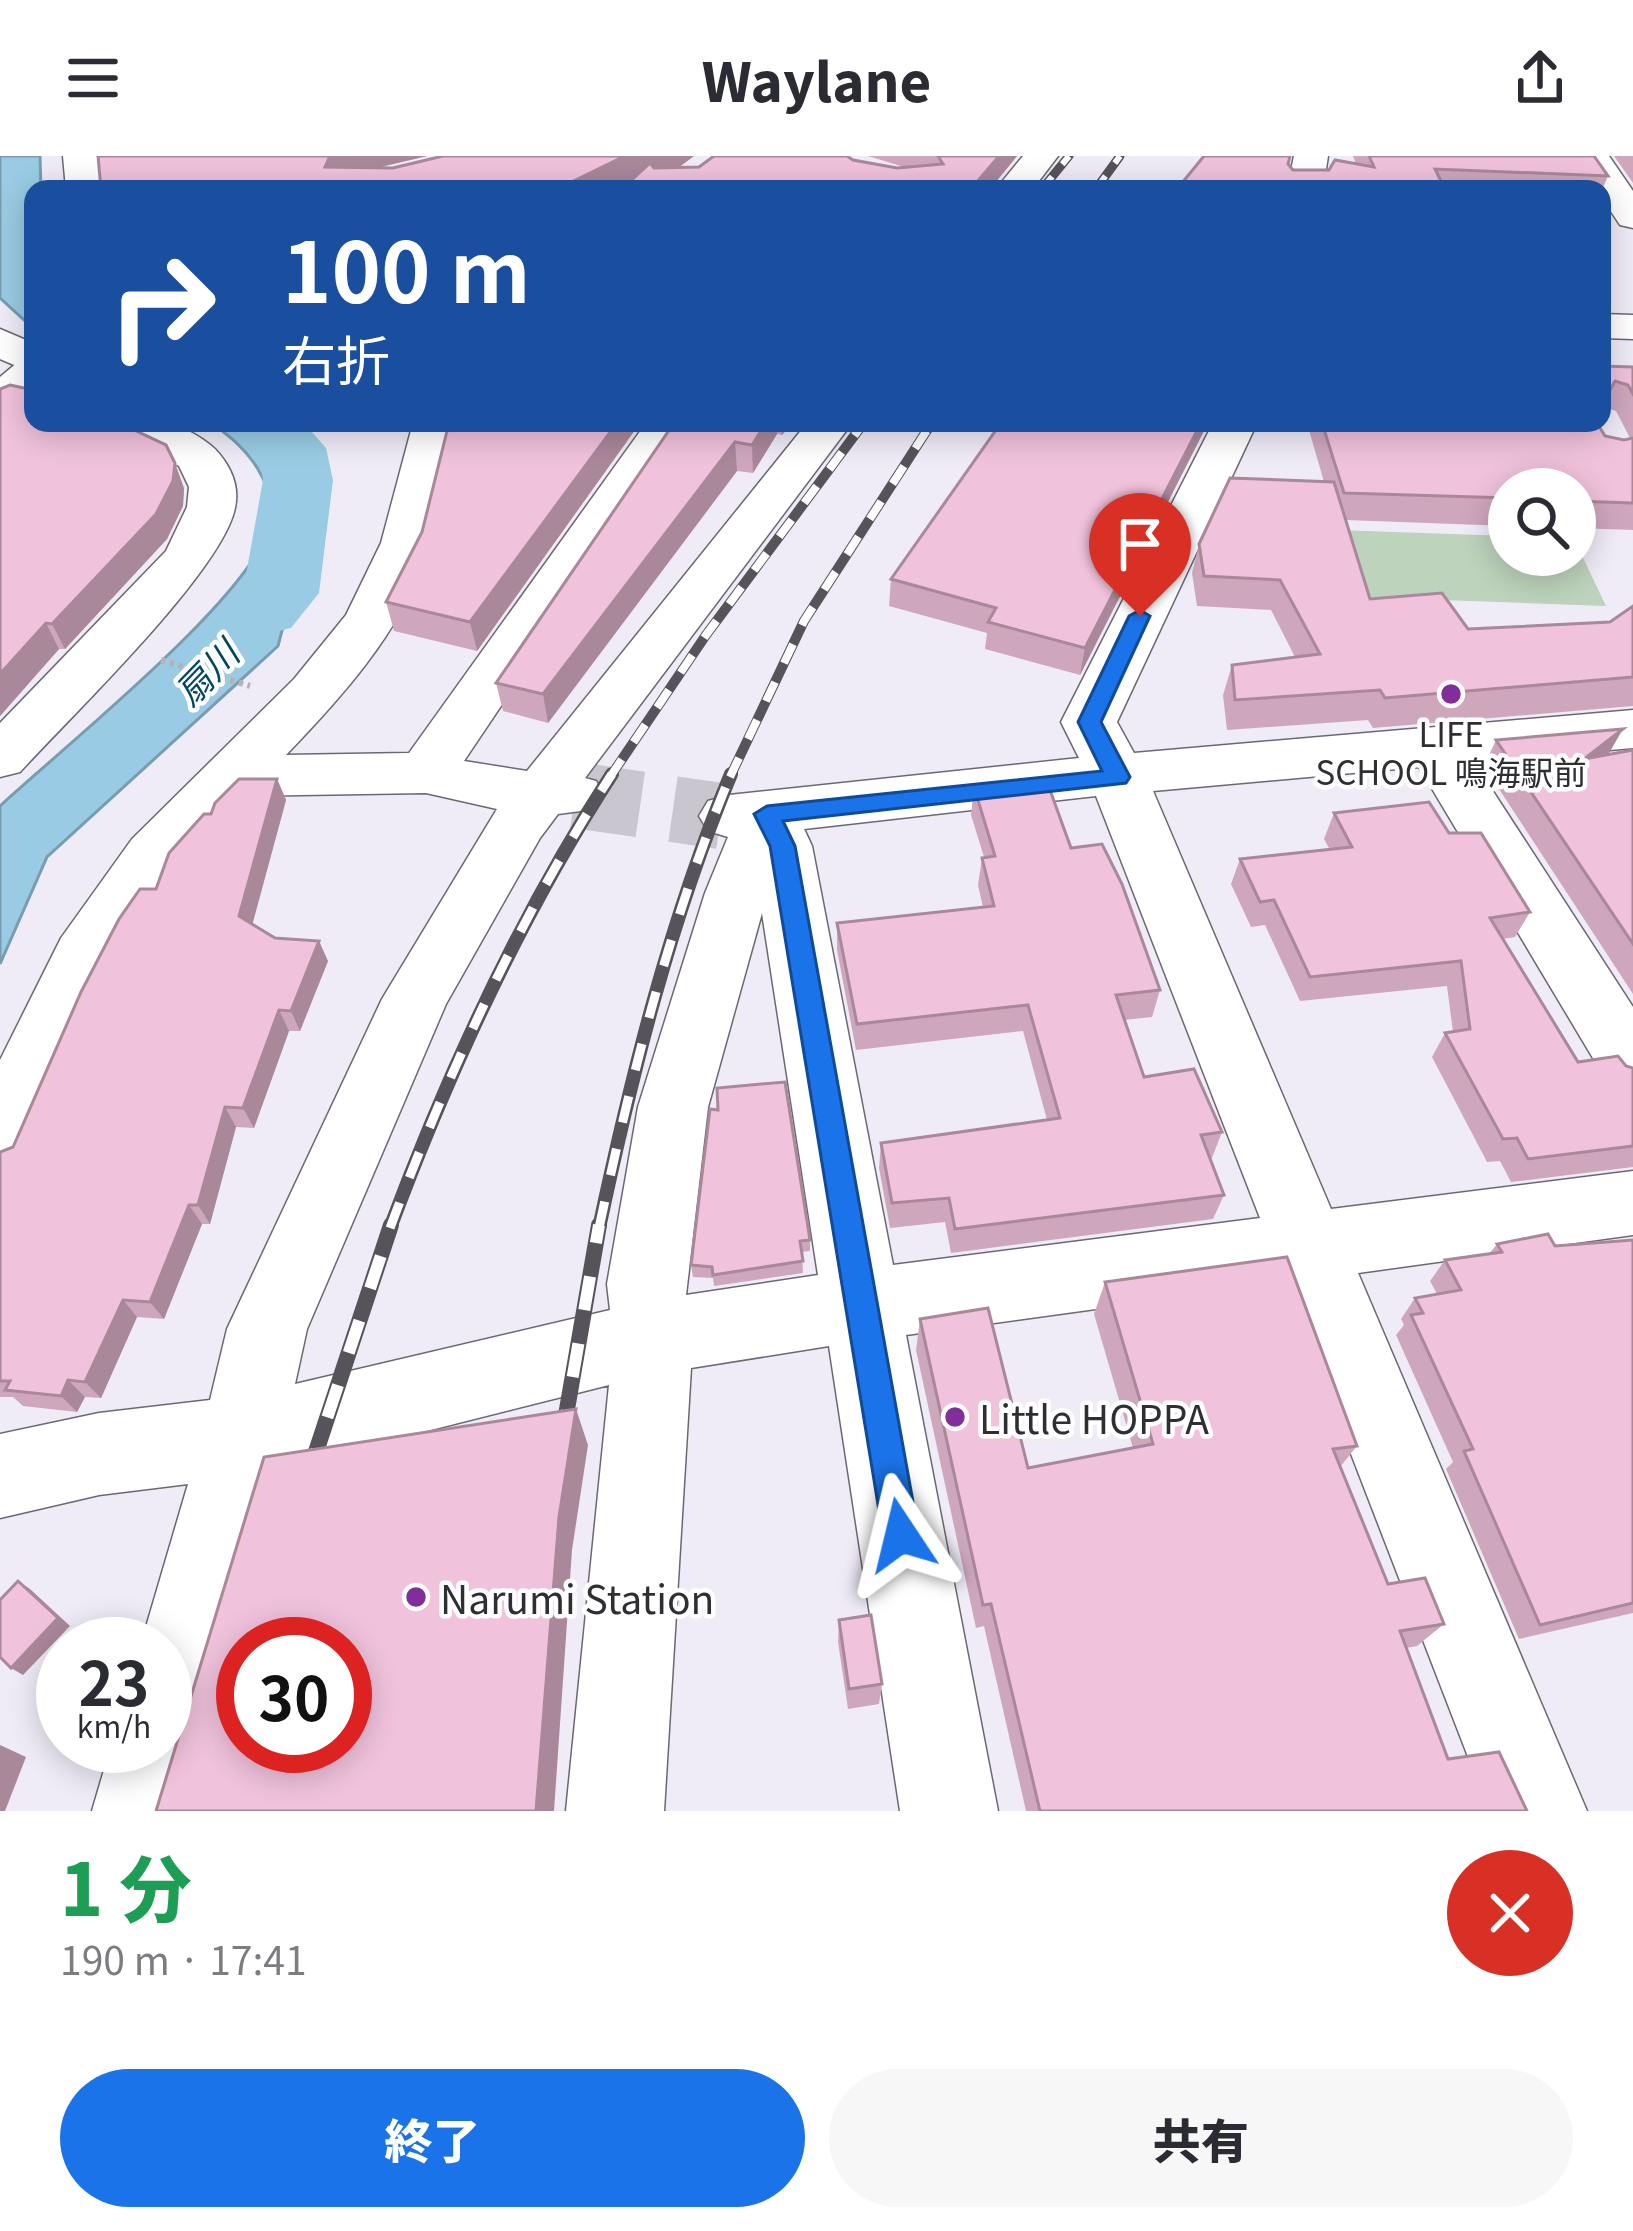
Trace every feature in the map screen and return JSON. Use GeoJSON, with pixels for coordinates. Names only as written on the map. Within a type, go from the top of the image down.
{"type":"FeatureCollection","features":[{"type":"Feature","properties":{"kind":"street"},"geometry":{"type":"LineString","coordinates":[[1021,180],[1041,156]]}},
{"type":"Feature","properties":{"kind":"street"},"geometry":{"type":"LineString","coordinates":[[1611,184],[1633,217]]}},
{"type":"Feature","properties":{"kind":"street"},"geometry":{"type":"LineString","coordinates":[[0,399],[24,379]]}},
{"type":"Feature","properties":{"kind":"street"},"geometry":{"type":"LineString","coordinates":[[0,758],[186,559],[211,522],[216,496],[208,471],[151,432]]}},
{"type":"Feature","properties":{"kind":"street"},"geometry":{"type":"LineString","coordinates":[[0,1142],[48,1027],[106,915],[153,856],[303,703],[360,634],[391,580],[410,531],[433,432]]}},
{"type":"Feature","properties":{"kind":"street"},"geometry":{"type":"LineString","coordinates":[[426,773],[664,432]]}},
{"type":"Feature","properties":{"kind":"street"},"geometry":{"type":"LineString","coordinates":[[192,1622],[267,1329],[415,999],[517,824],[558,794],[823,432]]}},
{"type":"Feature","properties":{"kind":"street"},"geometry":{"type":"LineString","coordinates":[[1231,432],[1089,722],[1118,777],[1538,1811]]}},
{"type":"Feature","properties":{"kind":"street"},"geometry":{"type":"LineString","coordinates":[[744,815],[1633,729]]}},
{"type":"Feature","properties":{"kind":"street"},"geometry":{"type":"LineString","coordinates":[[1437,748],[1633,1065]]}},
{"type":"Feature","properties":{"kind":"street"},"geometry":{"type":"LineString","coordinates":[[230,776],[426,773],[558,794]]}},
{"type":"Feature","properties":{"kind":"street"},"geometry":{"type":"LineString","coordinates":[[744,815],[782,846],[950,1811]]}},
{"type":"Feature","properties":{"kind":"street"},"geometry":{"type":"LineString","coordinates":[[615,1811],[653,1337],[646,1284],[674,1107],[736,893],[744,815]]}},
{"type":"Feature","properties":{"kind":"street"},"geometry":{"type":"LineString","coordinates":[[0,1476],[99,1454],[243,1436],[653,1337],[860,1305],[1633,1203]]}},
{"type":"Feature","properties":{"kind":"street"},"geometry":{"type":"LineString","coordinates":[[141,1811],[151,1773]]}},
{"type":"Feature","properties":{"kind":"path"},"geometry":{"type":"LineString","coordinates":[[145,655],[269,692]]}},
{"type":"Feature","properties":{"kind":"green space"},"geometry":{"type":"Polygon","coordinates":[[[1338,530],[1488,535],[1488,576],[1592,576],[1606,606],[1357,597],[1338,530]]]}},
{"type":"Feature","properties":{"kind":"water"},"geometry":{"type":"Polygon","coordinates":[[[0,156],[40,156],[41,180],[24,180],[24,320],[0,298],[0,156]]]}},
{"type":"Feature","properties":{"kind":"water","name":"扇川"},"geometry":{"type":"Polygon","coordinates":[[[222,432],[286,432],[308,531],[278,646],[47,857],[0,964],[0,806],[191,632],[254,558],[268,529],[269,497],[257,468],[222,432]]]}},
{"type":"Feature","properties":{"kind":"building"},"geometry":{"type":"Polygon","coordinates":[[[98,156],[330,156],[325,167],[393,168],[443,156],[625,156],[576,180],[100,180],[98,156]]]}},
{"type":"Feature","properties":{"kind":"building"},"geometry":{"type":"Polygon","coordinates":[[[714,156],[847,156],[897,168],[943,164],[938,156],[999,156],[979,180],[632,180],[650,163],[654,168],[699,167],[714,156]]]}},
{"type":"Feature","properties":{"kind":"building"},"geometry":{"type":"Polygon","coordinates":[[[1204,156],[1290,156],[1288,164],[1293,170],[1329,170],[1335,160],[1374,167],[1369,156],[1594,156],[1608,176],[1435,169],[1440,180],[1184,180],[1204,156]]]}},
{"type":"Feature","properties":{"kind":"building"},"geometry":{"type":"Polygon","coordinates":[[[1611,366],[1633,367],[1633,394],[1628,385],[1615,381],[1611,388],[1611,366]]]}},
{"type":"Feature","properties":{"kind":"building"},"geometry":{"type":"Polygon","coordinates":[[[24,388],[24,432],[138,432],[166,445],[175,463],[173,481],[156,514],[0,674],[0,389],[24,388]]]}},
{"type":"Feature","properties":{"kind":"building"},"geometry":{"type":"Polygon","coordinates":[[[447,432],[610,432],[470,622],[386,602],[422,532],[447,432]]]}},
{"type":"Feature","properties":{"kind":"building"},"geometry":{"type":"Polygon","coordinates":[[[668,432],[760,432],[752,445],[735,442],[543,694],[496,683],[668,432]]]}},
{"type":"Feature","properties":{"kind":"building"},"geometry":{"type":"Polygon","coordinates":[[[995,432],[1196,432],[1085,648],[988,622],[996,608],[891,579],[995,432]]]}},
{"type":"Feature","properties":{"kind":"building"},"geometry":{"type":"Polygon","coordinates":[[[1325,432],[1603,432],[1624,440],[1633,438],[1633,503],[1596,502],[1596,468],[1488,468],[1488,497],[1344,493],[1325,432]]]}},
{"type":"Feature","properties":{"kind":"building"},"geometry":{"type":"Polygon","coordinates":[[[1230,478],[1334,482],[1370,599],[1442,593],[1468,629],[1610,622],[1633,606],[1633,677],[1385,698],[1380,690],[1235,700],[1232,665],[1320,654],[1280,580],[1204,576],[1199,544],[1230,478]]]}},
{"type":"Feature","properties":{"kind":"building"},"geometry":{"type":"Polygon","coordinates":[[[1623,729],[1584,759],[1633,750],[1633,944],[1496,740],[1623,729]]]}},
{"type":"Feature","properties":{"kind":"building"},"geometry":{"type":"Polygon","coordinates":[[[239,779],[277,779],[239,916],[275,938],[319,941],[291,1011],[279,1010],[243,1108],[225,1107],[198,1205],[189,1205],[150,1302],[123,1300],[85,1382],[68,1380],[61,1396],[5,1390],[10,1381],[0,1381],[0,1152],[13,1147],[81,992],[119,919],[140,889],[156,889],[169,853],[204,814],[211,814],[215,803],[239,779]]]}},
{"type":"Feature","properties":{"kind":"building"},"geometry":{"type":"Polygon","coordinates":[[[1046,779],[1071,848],[1102,844],[1122,884],[1160,990],[1116,995],[1144,1077],[1194,1069],[1222,1132],[1201,1135],[1224,1195],[955,1229],[949,1198],[892,1203],[881,1143],[1060,1118],[1028,1005],[857,1024],[837,923],[994,906],[982,858],[995,856],[974,787],[1046,779]]]}},
{"type":"Feature","properties":{"kind":"building"},"geometry":{"type":"Polygon","coordinates":[[[1429,802],[1449,833],[1481,833],[1530,912],[1490,918],[1578,1062],[1618,1056],[1633,1068],[1633,1146],[1528,1159],[1517,1138],[1503,1139],[1445,1033],[1470,1029],[1461,961],[1310,977],[1274,900],[1260,902],[1240,859],[1352,847],[1334,813],[1429,802]]]}},
{"type":"Feature","properties":{"kind":"building"},"geometry":{"type":"Polygon","coordinates":[[[785,1082],[810,1240],[800,1241],[803,1261],[713,1275],[712,1267],[691,1265],[710,1109],[718,1110],[717,1088],[785,1082]]]}},
{"type":"Feature","properties":{"kind":"building"},"geometry":{"type":"Polygon","coordinates":[[[1548,1234],[1555,1246],[1633,1240],[1633,1603],[1540,1625],[1464,1451],[1473,1449],[1411,1315],[1423,1313],[1415,1298],[1461,1290],[1445,1260],[1502,1252],[1497,1244],[1548,1234]]]}},
{"type":"Feature","properties":{"kind":"building"},"geometry":{"type":"Polygon","coordinates":[[[1287,1257],[1357,1446],[1333,1449],[1388,1584],[1425,1578],[1444,1624],[1400,1631],[1448,1759],[1499,1752],[1527,1811],[1040,1811],[991,1604],[983,1605],[920,1319],[988,1308],[1028,1468],[1153,1444],[1105,1282],[1287,1257]]]}},
{"type":"Feature","properties":{"kind":"building","name":"Narumi Station"},"geometry":{"type":"Polygon","coordinates":[[[576,1409],[559,1517],[536,1811],[156,1811],[168,1773],[192,1773],[192,1693],[264,1457],[576,1409]]]}},
{"type":"Feature","properties":{"kind":"building"},"geometry":{"type":"Polygon","coordinates":[[[18,1581],[57,1617],[36,1617],[36,1641],[11,1668],[0,1657],[0,1600],[18,1581]]]}},
{"type":"Feature","properties":{"kind":"building"},"geometry":{"type":"Polygon","coordinates":[[[871,1615],[882,1684],[849,1689],[839,1620],[871,1615]]]}},
{"type":"Feature","properties":{"kind":"waterway","name":"扇川"},"geometry":{"type":"LineString","coordinates":[[263,611],[281,593],[298,480],[292,448],[274,432]]}},
{"type":"Feature","properties":{"kind":"tunnel"},"geometry":{"type":"LineString","coordinates":[[575,795],[721,816]]}},
{"type":"Feature","properties":{"kind":"railway"},"geometry":{"type":"LineString","coordinates":[[1049,180],[1069,156]]}},
{"type":"Feature","properties":{"kind":"railway"},"geometry":{"type":"LineString","coordinates":[[1103,180],[1120,156]]}},
{"type":"Feature","properties":{"kind":"railway"},"geometry":{"type":"LineString","coordinates":[[612,775],[706,635],[857,432]]}},
{"type":"Feature","properties":{"kind":"railway"},"geometry":{"type":"LineString","coordinates":[[730,777],[804,621],[926,432]]}},
{"type":"Feature","properties":{"kind":"railway"},"geometry":{"type":"LineString","coordinates":[[599,1228],[654,998],[689,885],[731,774]]}},
{"type":"Feature","properties":{"kind":"railway"},"geometry":{"type":"LineString","coordinates":[[390,1228],[489,995],[547,883],[612,775]]}},
{"type":"Feature","properties":{"kind":"railway"},"geometry":{"type":"LineString","coordinates":[[561,1444],[599,1225]]}},
{"type":"Feature","properties":{"kind":"railway"},"geometry":{"type":"LineString","coordinates":[[306,1482],[390,1228]]}},
{"type":"Feature","properties":{"kind":"place","name":"LIFE SCHOOL 鳴海駅前"},"geometry":{"type":"Point","coordinates":[1451,694]}},
{"type":"Feature","properties":{"kind":"place","name":"Little HOPPA"},"geometry":{"type":"Point","coordinates":[955,1417]}},
{"type":"Feature","properties":{"kind":"place","name":"Narumi Station"},"geometry":{"type":"Point","coordinates":[416,1597]}},
{"type":"Feature","properties":{"kind":"route"},"geometry":{"type":"LineString","coordinates":[[901,1535],[782,846],[767,814],[1118,777],[1089,722],[1140,616]]}}]}
